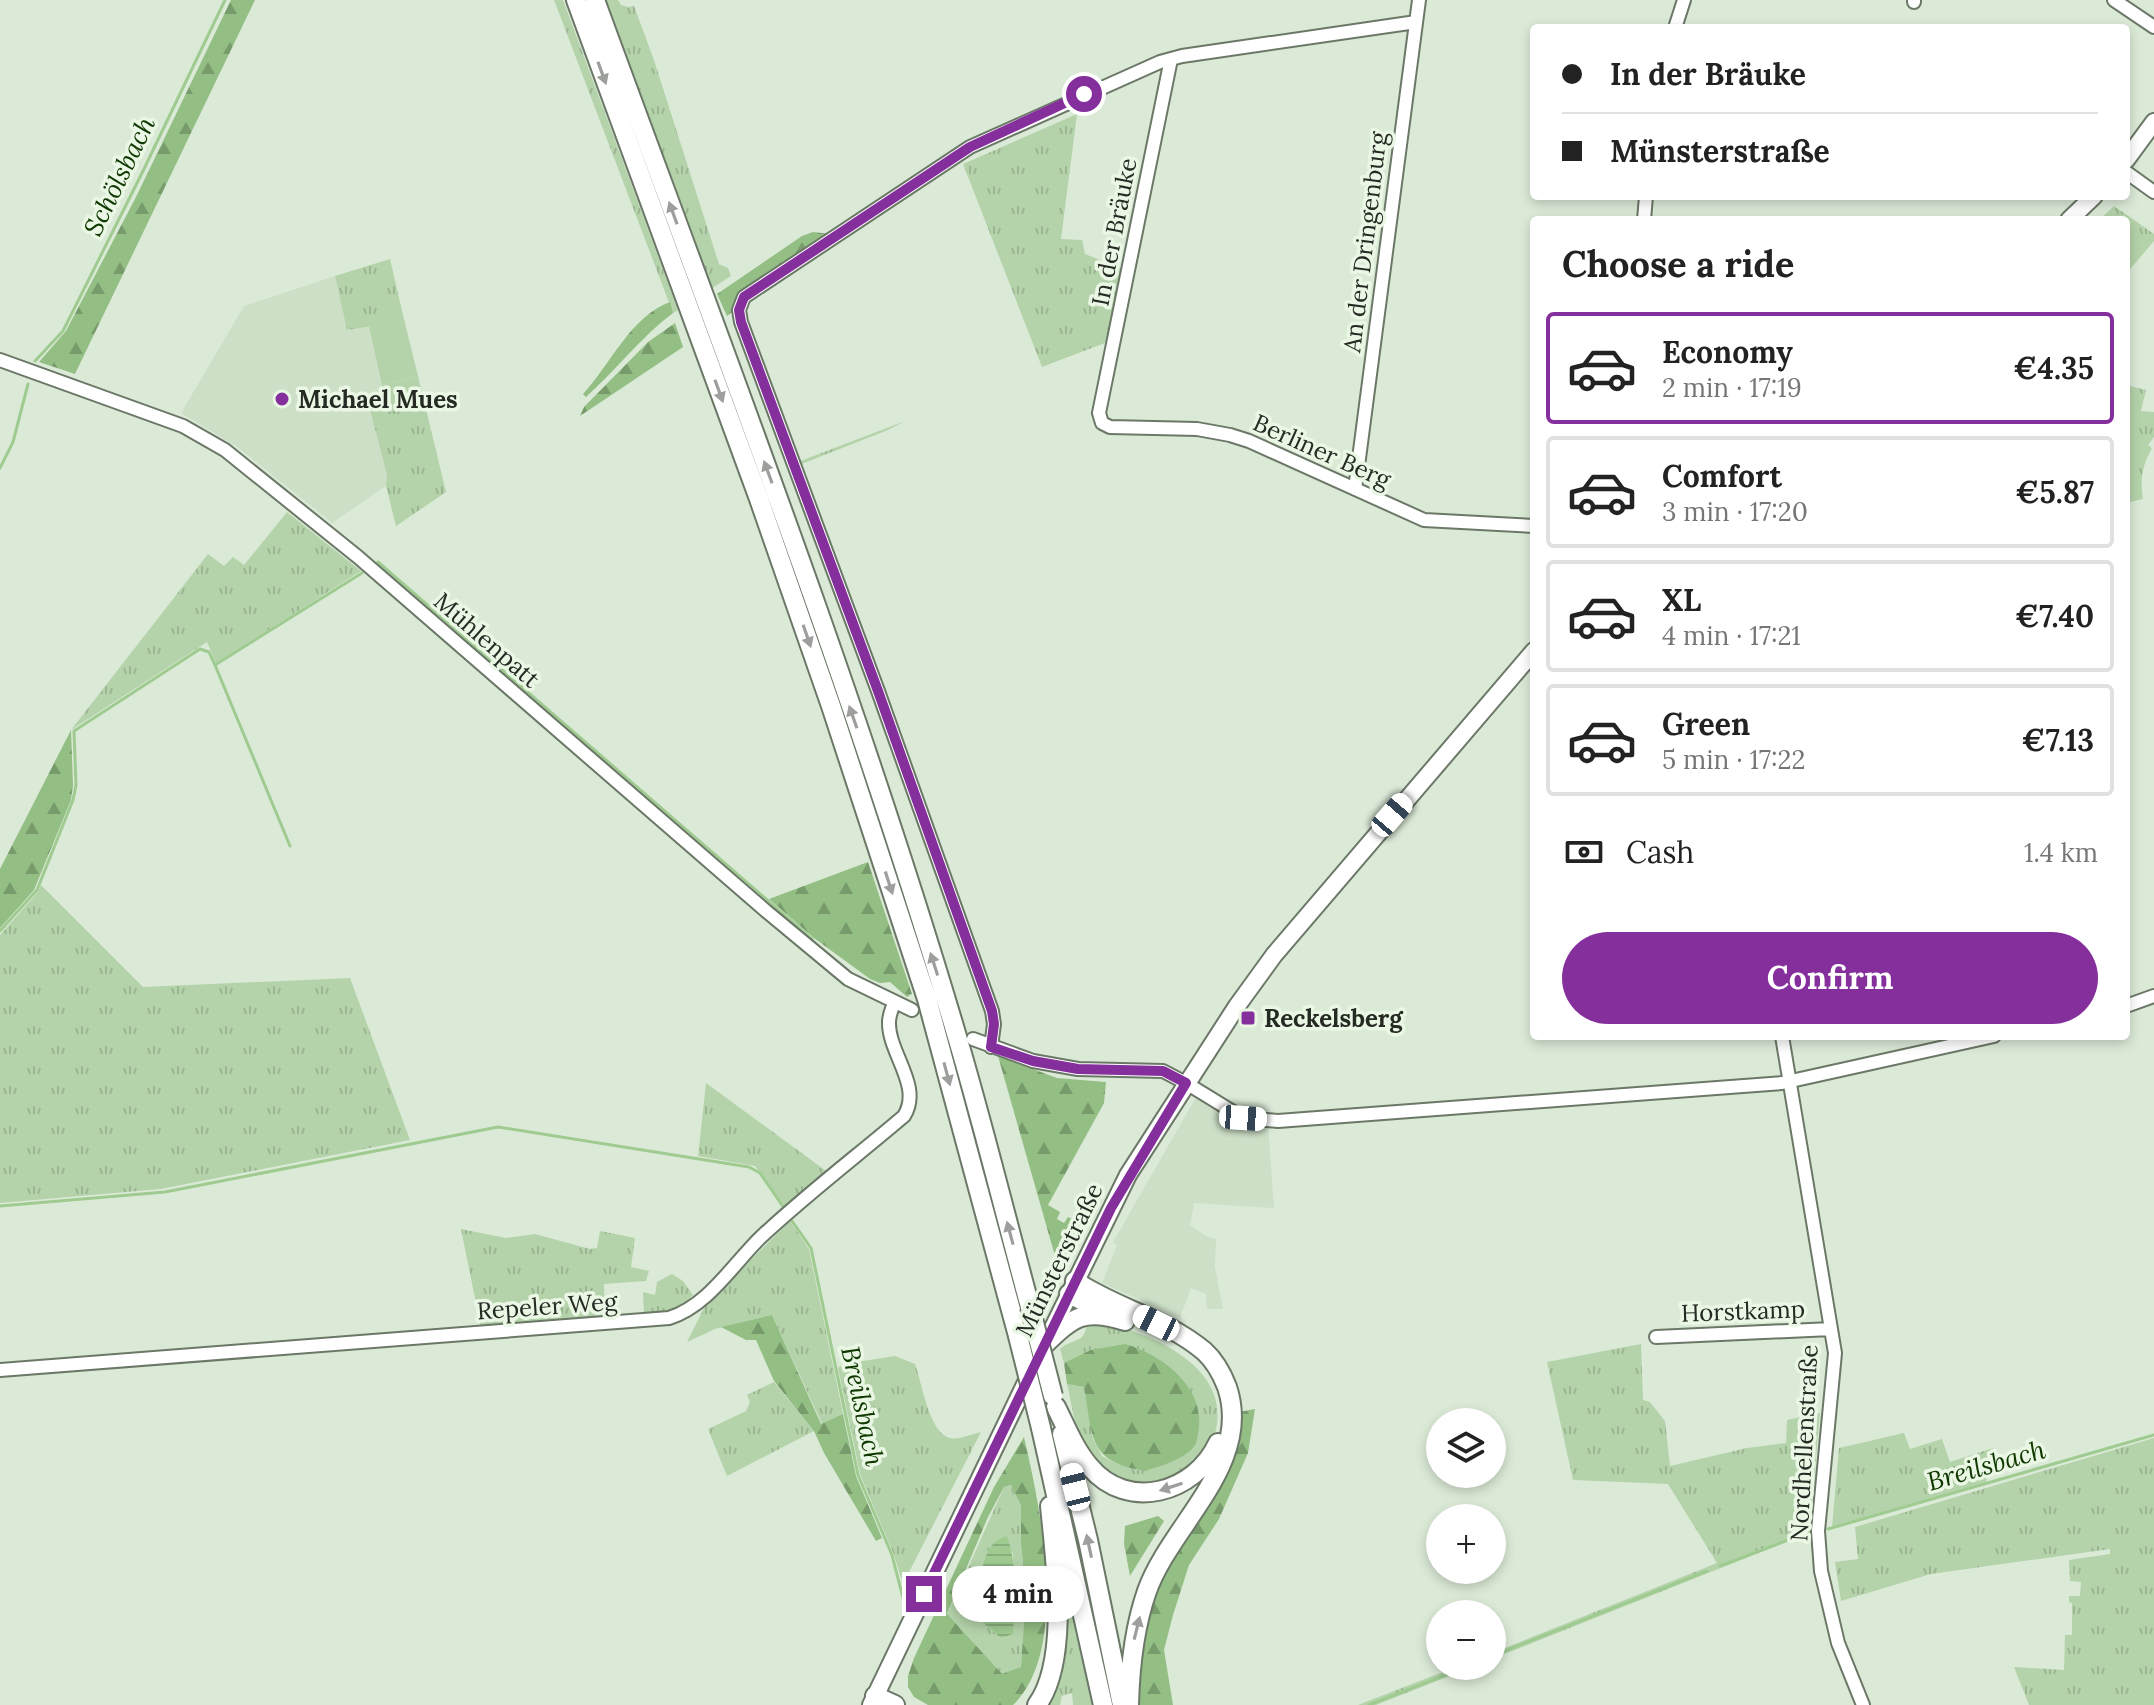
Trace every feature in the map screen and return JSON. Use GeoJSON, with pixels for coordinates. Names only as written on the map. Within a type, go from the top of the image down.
{"type":"FeatureCollection","features":[{"type":"Feature","properties":{"kind":"highway"},"geometry":{"type":"LineString","coordinates":[[576,0],[759,499],[927,999],[1043,1434],[1103,1705]]}},
{"type":"Feature","properties":{"kind":"highway"},"geometry":{"type":"LineString","coordinates":[[595,0],[775,493],[872,772],[957,1039],[1054,1402],[1088,1540],[1122,1705]]}},
{"type":"Feature","properties":{"kind":"highway"},"geometry":{"type":"LineString","coordinates":[[1054,1402],[1090,1467],[1118,1486],[1138,1491],[1156,1492],[1183,1483],[1206,1464],[1217,1445],[1223,1419],[1219,1395],[1210,1376],[1192,1357],[1072,1288]]}},
{"type":"Feature","properties":{"kind":"highway"},"geometry":{"type":"LineString","coordinates":[[1072,1288],[1178,1333],[1206,1353],[1223,1376],[1232,1402],[1232,1430],[1216,1474],[1179,1530],[1148,1588],[1130,1658],[1129,1705]]}},
{"type":"Feature","properties":{"kind":"highway"},"geometry":{"type":"LineString","coordinates":[[1044,1345],[1083,1315],[1100,1313],[1125,1321]]}},
{"type":"Feature","properties":{"kind":"highway"},"geometry":{"type":"LineString","coordinates":[[1037,1705],[1049,1682],[1057,1618],[1056,1569],[1043,1434]]}},
{"type":"Feature","properties":{"kind":"highway"},"geometry":{"type":"LineString","coordinates":[[873,1700],[895,1705]]}},
{"type":"Feature","properties":{"kind":"main road"},"geometry":{"type":"LineString","coordinates":[[2130,155],[2154,122]]}},
{"type":"Feature","properties":{"kind":"main road"},"geometry":{"type":"LineString","coordinates":[[2073,216],[2090,200]]}},
{"type":"Feature","properties":{"kind":"main road","name":"Münsterstraße"},"geometry":{"type":"LineString","coordinates":[[873,1700],[1128,1175],[1186,1083],[1274,955],[1530,656]]}},
{"type":"Feature","properties":{"kind":"street","name":"An der Dringenburg"},"geometry":{"type":"LineString","coordinates":[[1355,489],[1419,0]]}},
{"type":"Feature","properties":{"kind":"street"},"geometry":{"type":"LineString","coordinates":[[1676,24],[1684,0]]}},
{"type":"Feature","properties":{"kind":"street"},"geometry":{"type":"LineString","coordinates":[[2114,0],[2154,27]]}},
{"type":"Feature","properties":{"kind":"street"},"geometry":{"type":"LineString","coordinates":[[991,1047],[992,1011],[878,691],[741,322],[739,310],[744,297],[970,147],[1084,94],[1171,59],[1416,22]]}},
{"type":"Feature","properties":{"kind":"street","name":"In der Bräuke"},"geometry":{"type":"LineString","coordinates":[[1099,413],[1171,59]]}},
{"type":"Feature","properties":{"kind":"street"},"geometry":{"type":"LineString","coordinates":[[2130,175],[2154,192]]}},
{"type":"Feature","properties":{"kind":"street","name":"Mühlenpatt"},"geometry":{"type":"LineString","coordinates":[[0,360],[183,426],[225,450],[358,557],[848,979],[912,1010]]}},
{"type":"Feature","properties":{"kind":"street","name":"Berliner Berg"},"geometry":{"type":"LineString","coordinates":[[1099,413],[1102,423],[1110,427],[1197,429],[1249,441],[1433,522],[1530,526]]}},
{"type":"Feature","properties":{"kind":"street"},"geometry":{"type":"LineString","coordinates":[[2130,1005],[2154,996]]}},
{"type":"Feature","properties":{"kind":"street","name":"Repeler Weg"},"geometry":{"type":"LineString","coordinates":[[0,1370],[656,1320],[684,1314],[762,1237],[904,1116],[911,1097],[890,1032],[889,1019],[894,1003]]}},
{"type":"Feature","properties":{"kind":"street"},"geometry":{"type":"LineString","coordinates":[[973,1039],[1033,1061],[1078,1069],[1163,1071],[1243,1118],[1278,1121],[1790,1081],[1976,1040]]}},
{"type":"Feature","properties":{"kind":"street","name":"Nordhellenstraße"},"geometry":{"type":"LineString","coordinates":[[1783,1040],[1835,1353],[1818,1531],[1819,1551],[1838,1643],[1863,1705]]}},
{"type":"Feature","properties":{"kind":"street","name":"Horstkamp"},"geometry":{"type":"LineString","coordinates":[[1656,1337],[1831,1329]]}},
{"type":"Feature","properties":{"kind":"shaded area","name":"Michael Mues"},"geometry":{"type":"Polygon","coordinates":[[[335,276],[347,330],[369,327],[385,397],[368,402],[387,475],[386,486],[332,523],[236,446],[181,413],[244,306],[335,276]]]}},
{"type":"Feature","properties":{"kind":"shaded area"},"geometry":{"type":"Polygon","coordinates":[[[1198,1094],[1268,1124],[1274,1208],[1194,1203],[1190,1225],[1216,1239],[1215,1267],[1223,1309],[1207,1309],[1206,1294],[1191,1288],[1180,1318],[1102,1283],[1117,1245],[1113,1242],[1198,1094]]]}},
{"type":"Feature","properties":{"kind":"shaded area"},"geometry":{"type":"Polygon","coordinates":[[[1007,1536],[1015,1572],[1015,1609],[1013,1634],[1001,1638],[970,1612],[970,1597],[991,1546],[1007,1536]]]}},
{"type":"Feature","properties":{"kind":"green space"},"geometry":{"type":"Polygon","coordinates":[[[231,0],[255,0],[75,374],[39,362],[66,331],[137,195],[231,0]]]}},
{"type":"Feature","properties":{"kind":"green space"},"geometry":{"type":"Polygon","coordinates":[[[554,0],[563,0],[678,310],[673,313],[554,0]]]}},
{"type":"Feature","properties":{"kind":"green space"},"geometry":{"type":"Polygon","coordinates":[[[604,0],[618,0],[621,5],[634,6],[654,60],[719,264],[728,268],[731,276],[711,289],[604,0]]]}},
{"type":"Feature","properties":{"kind":"green space"},"geometry":{"type":"Polygon","coordinates":[[[1077,114],[1061,239],[1082,240],[1085,254],[1125,270],[1110,341],[1042,367],[963,164],[1077,114]]]}},
{"type":"Feature","properties":{"kind":"green space"},"geometry":{"type":"Polygon","coordinates":[[[2114,206],[2128,216],[2103,216],[2114,206]]]}},
{"type":"Feature","properties":{"kind":"green space"},"geometry":{"type":"Polygon","coordinates":[[[2130,217],[2154,234],[2154,241],[2130,269],[2130,217]]]}},
{"type":"Feature","properties":{"kind":"green space"},"geometry":{"type":"Polygon","coordinates":[[[813,232],[830,234],[727,316],[717,294],[802,236],[813,232]]]}},
{"type":"Feature","properties":{"kind":"green space"},"geometry":{"type":"Polygon","coordinates":[[[390,259],[403,315],[374,326],[347,330],[335,276],[390,259]]]}},
{"type":"Feature","properties":{"kind":"green space"},"geometry":{"type":"Polygon","coordinates":[[[670,302],[673,313],[586,397],[583,394],[632,330],[656,309],[670,302]]]}},
{"type":"Feature","properties":{"kind":"green space"},"geometry":{"type":"Polygon","coordinates":[[[403,315],[418,376],[382,385],[369,327],[403,315]]]}},
{"type":"Feature","properties":{"kind":"green space"},"geometry":{"type":"Polygon","coordinates":[[[675,323],[683,347],[580,416],[584,407],[648,342],[675,323]]]}},
{"type":"Feature","properties":{"kind":"green space"},"geometry":{"type":"Polygon","coordinates":[[[418,376],[446,492],[396,526],[386,486],[387,475],[368,402],[385,397],[382,385],[418,376]]]}},
{"type":"Feature","properties":{"kind":"green space"},"geometry":{"type":"Polygon","coordinates":[[[2130,386],[2146,390],[2141,411],[2154,412],[2154,437],[2148,445],[2152,448],[2143,473],[2143,499],[2130,502],[2130,386]]]}},
{"type":"Feature","properties":{"kind":"green space"},"geometry":{"type":"Polygon","coordinates":[[[905,421],[888,430],[799,465],[798,462],[905,421]]]}},
{"type":"Feature","properties":{"kind":"green space"},"geometry":{"type":"Polygon","coordinates":[[[287,512],[361,571],[216,663],[207,642],[71,730],[208,554],[224,566],[233,557],[244,565],[287,512]]]}},
{"type":"Feature","properties":{"kind":"green space"},"geometry":{"type":"Polygon","coordinates":[[[71,730],[71,800],[34,890],[0,928],[0,869],[71,730]]]}},
{"type":"Feature","properties":{"kind":"green space"},"geometry":{"type":"Polygon","coordinates":[[[868,862],[912,994],[907,997],[890,982],[880,983],[870,979],[814,938],[769,899],[868,862]]]}},
{"type":"Feature","properties":{"kind":"green space"},"geometry":{"type":"Polygon","coordinates":[[[41,885],[143,987],[350,978],[410,1140],[161,1189],[0,1203],[0,935],[41,885]]]}},
{"type":"Feature","properties":{"kind":"green space"},"geometry":{"type":"Polygon","coordinates":[[[998,1056],[1057,1078],[1106,1082],[1104,1103],[1048,1205],[1060,1212],[1057,1219],[1064,1223],[1068,1217],[1082,1224],[1061,1277],[998,1056]]]}},
{"type":"Feature","properties":{"kind":"green space"},"geometry":{"type":"Polygon","coordinates":[[[706,1083],[829,1173],[787,1209],[755,1166],[698,1156],[706,1083]]]}},
{"type":"Feature","properties":{"kind":"green space"},"geometry":{"type":"Polygon","coordinates":[[[790,1221],[809,1249],[843,1414],[822,1424],[772,1315],[715,1329],[687,1342],[706,1304],[790,1221]]]}},
{"type":"Feature","properties":{"kind":"green space"},"geometry":{"type":"Polygon","coordinates":[[[461,1229],[506,1238],[535,1234],[590,1249],[597,1248],[600,1231],[635,1238],[631,1267],[649,1271],[646,1281],[604,1284],[605,1318],[481,1328],[461,1229]]]}},
{"type":"Feature","properties":{"kind":"green space"},"geometry":{"type":"Polygon","coordinates":[[[672,1274],[683,1281],[693,1295],[671,1310],[644,1315],[643,1292],[655,1295],[657,1282],[672,1274]]]}},
{"type":"Feature","properties":{"kind":"green space"},"geometry":{"type":"Polygon","coordinates":[[[772,1315],[821,1424],[843,1414],[856,1476],[882,1538],[876,1541],[814,1431],[774,1381],[756,1340],[746,1340],[721,1327],[772,1315]]]}},
{"type":"Feature","properties":{"kind":"green space"},"geometry":{"type":"Polygon","coordinates":[[[1087,1319],[1130,1330],[1174,1350],[1208,1381],[1216,1401],[1217,1424],[1209,1449],[1197,1467],[1158,1486],[1141,1486],[1106,1470],[1087,1451],[1076,1423],[1067,1384],[1084,1387],[1093,1439],[1102,1456],[1113,1462],[1137,1470],[1150,1470],[1191,1449],[1198,1435],[1064,1363],[1060,1349],[1082,1337],[1087,1319]]]}},
{"type":"Feature","properties":{"kind":"green space"},"geometry":{"type":"Polygon","coordinates":[[[1125,1344],[1152,1355],[1177,1374],[1187,1385],[1198,1411],[1197,1438],[1191,1450],[1145,1471],[1112,1461],[1103,1453],[1092,1433],[1084,1387],[1067,1384],[1064,1363],[1091,1350],[1125,1344]]]}},
{"type":"Feature","properties":{"kind":"green space"},"geometry":{"type":"Polygon","coordinates":[[[1641,1344],[1643,1400],[1650,1402],[1665,1421],[1670,1466],[1747,1448],[1786,1443],[1787,1420],[1820,1413],[1809,1533],[1506,1653],[1506,1647],[1717,1563],[1668,1484],[1573,1480],[1547,1362],[1641,1344]]]}},
{"type":"Feature","properties":{"kind":"green space"},"geometry":{"type":"Polygon","coordinates":[[[857,1354],[863,1361],[895,1356],[915,1364],[927,1406],[943,1434],[957,1438],[981,1432],[907,1576],[901,1578],[860,1474],[838,1368],[857,1354]]]}},
{"type":"Feature","properties":{"kind":"green space"},"geometry":{"type":"Polygon","coordinates":[[[774,1382],[814,1431],[727,1476],[708,1429],[746,1411],[750,1402],[747,1395],[774,1382]]]}},
{"type":"Feature","properties":{"kind":"green space"},"geometry":{"type":"Polygon","coordinates":[[[1255,1409],[1248,1453],[1219,1519],[1189,1565],[1173,1615],[1164,1650],[1173,1705],[1140,1705],[1139,1671],[1151,1608],[1178,1551],[1229,1468],[1235,1454],[1239,1412],[1255,1409]]]}},
{"type":"Feature","properties":{"kind":"green space"},"geometry":{"type":"Polygon","coordinates":[[[1904,1433],[1910,1449],[1942,1439],[1950,1462],[1993,1448],[1986,1482],[1832,1527],[1839,1448],[1904,1433]]]}},
{"type":"Feature","properties":{"kind":"green space"},"geometry":{"type":"Polygon","coordinates":[[[1024,1437],[1043,1537],[1046,1614],[1041,1649],[1031,1680],[1013,1705],[928,1705],[914,1697],[908,1687],[908,1676],[994,1487],[1024,1437]],[[1011,1485],[1004,1487],[947,1614],[1002,1674],[1021,1667],[1026,1590],[1021,1506],[1011,1485]]]}},
{"type":"Feature","properties":{"kind":"green space"},"geometry":{"type":"Polygon","coordinates":[[[2154,1438],[2154,1705],[2029,1705],[2014,1667],[2064,1670],[2065,1635],[2072,1635],[2072,1603],[2069,1596],[2080,1596],[2081,1582],[2070,1581],[2069,1560],[2110,1554],[2110,1549],[1931,1574],[1841,1601],[1835,1562],[1858,1559],[1855,1527],[2154,1438]]]}},
{"type":"Feature","properties":{"kind":"green space"},"geometry":{"type":"Polygon","coordinates":[[[1011,1485],[1021,1506],[1026,1590],[1021,1667],[1002,1675],[947,1615],[1004,1487],[1011,1485]],[[991,1546],[976,1590],[972,1593],[970,1612],[1001,1638],[1013,1634],[1013,1553],[991,1546]]]}},
{"type":"Feature","properties":{"kind":"green space"},"geometry":{"type":"Polygon","coordinates":[[[1158,1516],[1164,1521],[1130,1576],[1124,1544],[1125,1526],[1158,1516]]]}},
{"type":"Feature","properties":{"kind":"green space"},"geometry":{"type":"Polygon","coordinates":[[[1063,1567],[1094,1705],[1073,1705],[1072,1693],[1062,1696],[1060,1705],[1044,1705],[1063,1567]]]}},
{"type":"Feature","properties":{"kind":"green space"},"geometry":{"type":"Polygon","coordinates":[[[1426,1678],[1439,1680],[1376,1705],[1358,1705],[1426,1678]]]}},
{"type":"Feature","properties":{"kind":"waterway","name":"Schölsbach"},"geometry":{"type":"LineString","coordinates":[[35,361],[63,331],[225,0]]}},
{"type":"Feature","properties":{"kind":"waterway","name":"Schölsbach"},"geometry":{"type":"LineString","coordinates":[[0,468],[13,442],[28,384]]}},
{"type":"Feature","properties":{"kind":"waterway"},"geometry":{"type":"LineString","coordinates":[[378,562],[812,939]]}},
{"type":"Feature","properties":{"kind":"waterway"},"geometry":{"type":"LineString","coordinates":[[0,931],[37,890],[73,800],[76,785],[74,731],[200,649],[209,652],[215,665],[362,573]]}},
{"type":"Feature","properties":{"kind":"waterway"},"geometry":{"type":"LineString","coordinates":[[215,665],[290,846]]}},
{"type":"Feature","properties":{"kind":"waterway"},"geometry":{"type":"LineString","coordinates":[[0,1206],[165,1192],[498,1127],[749,1167],[760,1173],[784,1208]]}},
{"type":"Feature","properties":{"kind":"waterway","name":"Breilsbach"},"geometry":{"type":"LineString","coordinates":[[792,1221],[811,1248],[858,1475],[892,1555],[903,1598]]}},
{"type":"Feature","properties":{"kind":"waterway","name":"Breilsbach"},"geometry":{"type":"LineString","coordinates":[[1828,1529],[2154,1435]]}},
{"type":"Feature","properties":{"kind":"waterway","name":"Breilsbach"},"geometry":{"type":"LineString","coordinates":[[1720,1566],[1814,1530]]}},
{"type":"Feature","properties":{"kind":"waterway","name":"Breilsbach"},"geometry":{"type":"LineString","coordinates":[[1506,1650],[1707,1571]]}},
{"type":"Feature","properties":{"kind":"waterway","name":"Breilsbach"},"geometry":{"type":"LineString","coordinates":[[1369,1705],[1432,1680]]}},
{"type":"Feature","properties":{"kind":"place","name":"Michael Mues"},"geometry":{"type":"Point","coordinates":[282,399]}},
{"type":"Feature","properties":{"kind":"place","name":"Reckelsberg"},"geometry":{"type":"Point","coordinates":[1248,1018]}},
{"type":"Feature","properties":{"kind":"route"},"geometry":{"type":"LineString","coordinates":[[924,1594],[1111,1208],[1128,1175],[1186,1083],[1163,1071],[1078,1069],[1033,1061],[991,1047],[992,1011],[739,310],[744,297],[970,147],[1084,94]]}}]}
